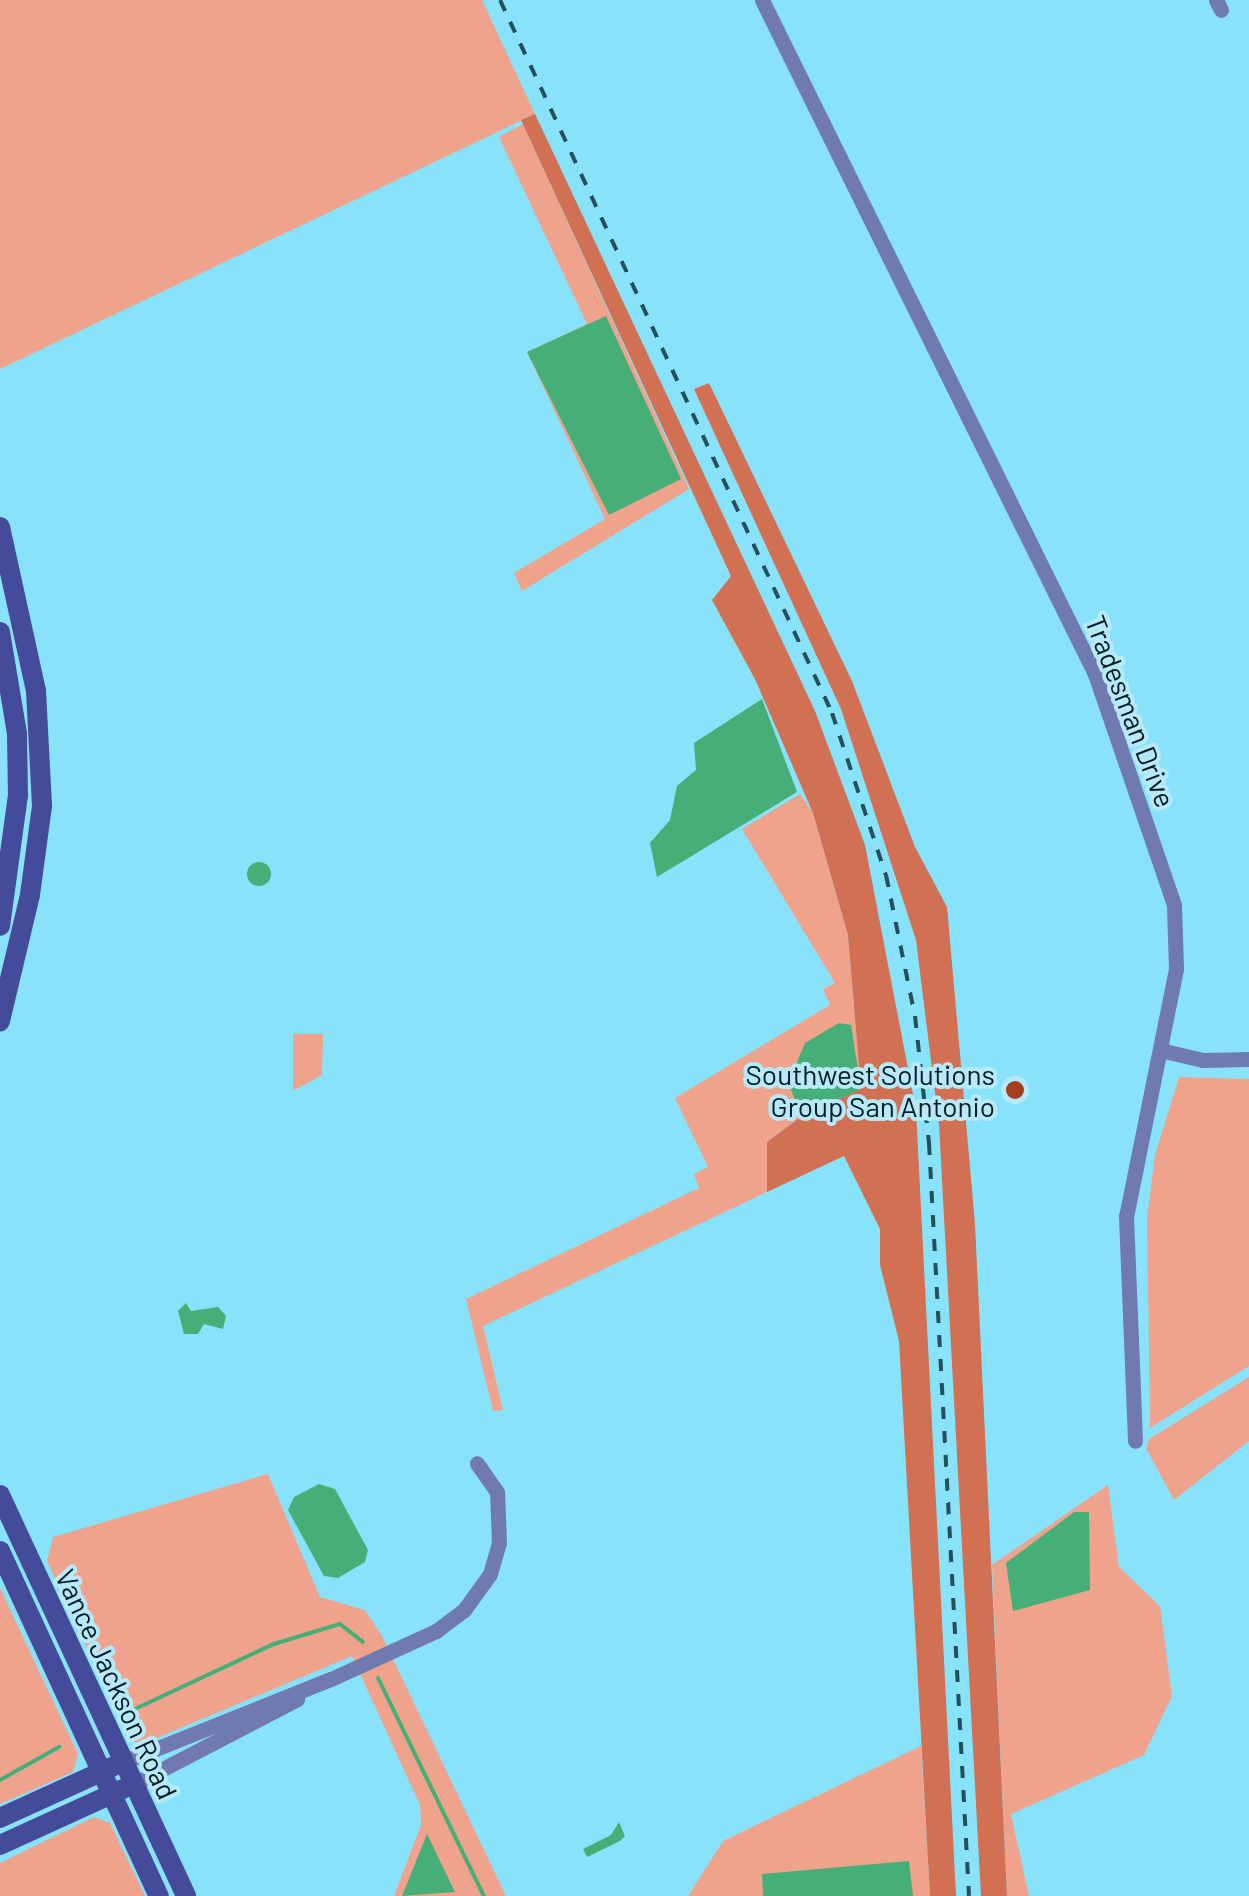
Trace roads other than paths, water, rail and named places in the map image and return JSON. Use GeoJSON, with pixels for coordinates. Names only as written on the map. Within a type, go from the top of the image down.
{"type":"FeatureCollection","features":[{"type":"Feature","properties":{"kind":"main road"},"geometry":{"type":"LineString","coordinates":[[0,528],[36,691],[42,806],[30,895],[0,1021]]}},
{"type":"Feature","properties":{"kind":"main road"},"geometry":{"type":"LineString","coordinates":[[0,632],[17,734],[0,926]]}},
{"type":"Feature","properties":{"kind":"main road","name":"Vance Jackson Road"},"geometry":{"type":"LineString","coordinates":[[0,1495],[186,1896]]}},
{"type":"Feature","properties":{"kind":"main road","name":"Vance Jackson Road"},"geometry":{"type":"LineString","coordinates":[[0,1551],[160,1896]]}},
{"type":"Feature","properties":{"kind":"main road"},"geometry":{"type":"LineString","coordinates":[[0,1818],[123,1762]]}},
{"type":"Feature","properties":{"kind":"main road"},"geometry":{"type":"LineString","coordinates":[[0,1845],[134,1784]]}},
{"type":"Feature","properties":{"kind":"street","name":"Tradesman Drive"},"geometry":{"type":"LineString","coordinates":[[762,0],[1096,674],[1174,905],[1176,970],[1136,1143],[1126,1216],[1135,1442]]}},
{"type":"Feature","properties":{"kind":"street"},"geometry":{"type":"LineString","coordinates":[[1160,1050],[1203,1060],[1249,1059]]}},
{"type":"Feature","properties":{"kind":"street"},"geometry":{"type":"LineString","coordinates":[[123,1762],[331,1679],[436,1631],[464,1610],[490,1574],[499,1543],[497,1492],[476,1464]]}},
{"type":"Feature","properties":{"kind":"street"},"geometry":{"type":"LineString","coordinates":[[134,1784],[331,1679]]}},
{"type":"Feature","properties":{"kind":"waterway"},"geometry":{"type":"LineString","coordinates":[[120,1716],[274,1644],[340,1624],[363,1642]]}},
{"type":"Feature","properties":{"kind":"waterway"},"geometry":{"type":"LineString","coordinates":[[378,1678],[484,1896]]}},
{"type":"Feature","properties":{"kind":"waterway"},"geometry":{"type":"LineString","coordinates":[[0,1780],[59,1747]]}},
{"type":"Feature","properties":{"kind":"railway"},"geometry":{"type":"LineString","coordinates":[[500,0],[832,713],[886,875],[915,1016],[929,1143],[969,1896]]}},
{"type":"Feature","properties":{"kind":"place","name":"Southwest Solutions Group San Antonio"},"geometry":{"type":"Point","coordinates":[1015,1090]}}]}
